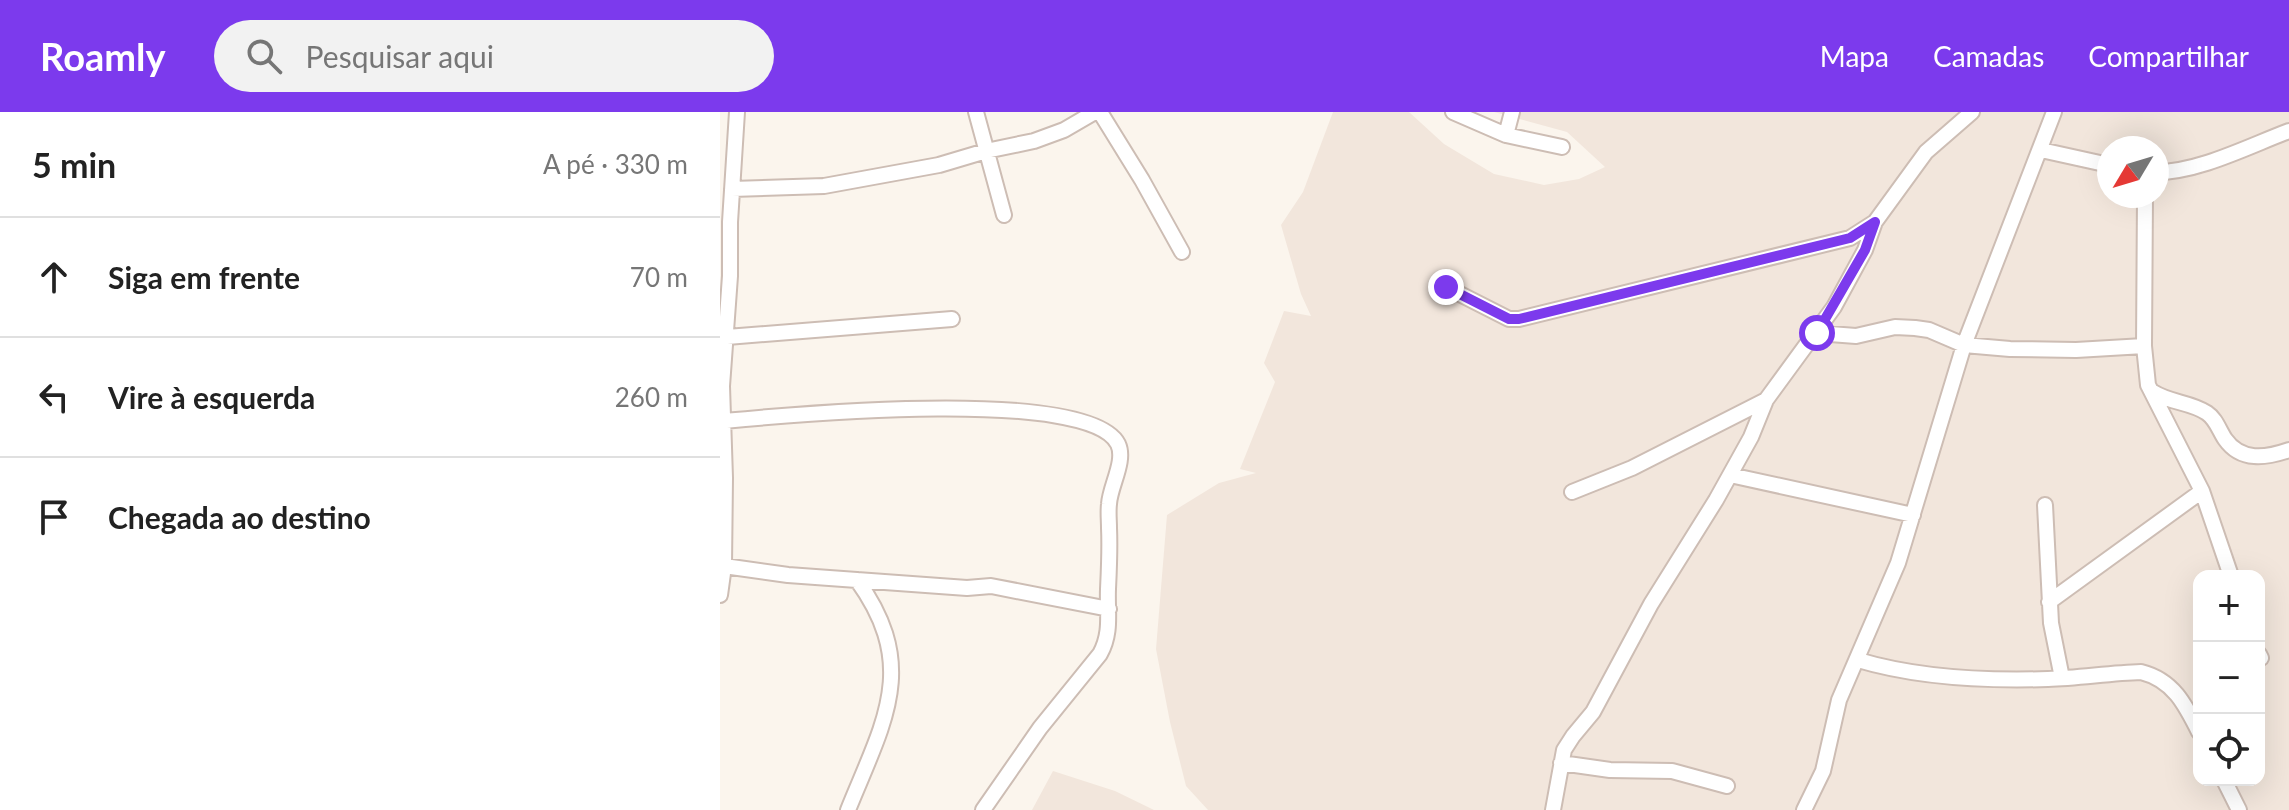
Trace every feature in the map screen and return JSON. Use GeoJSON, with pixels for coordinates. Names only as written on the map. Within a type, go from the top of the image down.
{"type":"FeatureCollection","features":[{"type":"Feature","properties":{"kind":"street"},"geometry":{"type":"LineString","coordinates":[[720,595],[724,566],[722,386],[737,112]]}},
{"type":"Feature","properties":{"kind":"street"},"geometry":{"type":"LineString","coordinates":[[976,112],[1004,215]]}},
{"type":"Feature","properties":{"kind":"street"},"geometry":{"type":"LineString","coordinates":[[732,189],[824,186],[939,165],[1034,141],[1064,130],[1097,112],[1142,180],[1182,252]]}},
{"type":"Feature","properties":{"kind":"street"},"geometry":{"type":"LineString","coordinates":[[1453,112],[1506,135],[1562,147]]}},
{"type":"Feature","properties":{"kind":"street"},"geometry":{"type":"LineString","coordinates":[[1506,135],[1512,112]]}},
{"type":"Feature","properties":{"kind":"street"},"geometry":{"type":"LineString","coordinates":[[1553,810],[1564,750],[1593,712],[1651,604],[1730,475],[1751,437],[1766,400],[1817,333],[1865,250],[1875,222],[1926,152],[1972,112]]}},
{"type":"Feature","properties":{"kind":"street"},"geometry":{"type":"LineString","coordinates":[[1804,810],[1823,771],[1834,715],[1885,598],[1964,345],[2054,112]]}},
{"type":"Feature","properties":{"kind":"street"},"geometry":{"type":"LineString","coordinates":[[2169,170],[2198,165],[2289,131]]}},
{"type":"Feature","properties":{"kind":"street"},"geometry":{"type":"LineString","coordinates":[[2041,150],[2097,162]]}},
{"type":"Feature","properties":{"kind":"street"},"geometry":{"type":"LineString","coordinates":[[2145,208],[2144,346],[2148,385],[2202,491],[2229,570]]}},
{"type":"Feature","properties":{"kind":"street"},"geometry":{"type":"LineString","coordinates":[[1446,287],[1509,319],[1519,319],[1850,238],[1875,222]]}},
{"type":"Feature","properties":{"kind":"street"},"geometry":{"type":"LineString","coordinates":[[727,337],[952,319]]}},
{"type":"Feature","properties":{"kind":"street"},"geometry":{"type":"LineString","coordinates":[[1817,333],[1856,336],[1895,327],[1929,330],[1964,345],[2054,350],[2144,346]]}},
{"type":"Feature","properties":{"kind":"street"},"geometry":{"type":"LineString","coordinates":[[2153,392],[2162,398],[2205,411],[2227,442],[2240,453],[2257,458],[2289,450]]}},
{"type":"Feature","properties":{"kind":"street"},"geometry":{"type":"LineString","coordinates":[[1572,492],[1632,468],[1766,400]]}},
{"type":"Feature","properties":{"kind":"street"},"geometry":{"type":"LineString","coordinates":[[724,421],[843,410],[1032,410],[1093,423],[1119,445],[1120,460],[1109,503],[1107,642],[1040,728],[983,810]]}},
{"type":"Feature","properties":{"kind":"street"},"geometry":{"type":"LineString","coordinates":[[1730,475],[1913,515]]}},
{"type":"Feature","properties":{"kind":"street"},"geometry":{"type":"LineString","coordinates":[[2049,602],[2202,491]]}},
{"type":"Feature","properties":{"kind":"street"},"geometry":{"type":"LineString","coordinates":[[2045,505],[2049,602],[2062,678]]}},
{"type":"Feature","properties":{"kind":"street"},"geometry":{"type":"LineString","coordinates":[[724,566],[788,575],[967,588],[991,586],[1109,609]]}},
{"type":"Feature","properties":{"kind":"street"},"geometry":{"type":"LineString","coordinates":[[848,810],[891,698],[892,665],[879,616],[857,580]]}},
{"type":"Feature","properties":{"kind":"street"},"geometry":{"type":"LineString","coordinates":[[1858,660],[1885,668],[1985,678],[2062,678],[2141,672],[2155,675],[2183,700],[2193,720]]}},
{"type":"Feature","properties":{"kind":"street"},"geometry":{"type":"LineString","coordinates":[[1561,763],[1610,770],[1672,771],[1727,786]]}},
{"type":"Feature","properties":{"kind":"street"},"geometry":{"type":"LineString","coordinates":[[2227,786],[2239,810]]}},
{"type":"Feature","properties":{"kind":"shaded area"},"geometry":{"type":"Polygon","coordinates":[[[1333,112],[1409,112],[1444,144],[1494,174],[1544,185],[1579,179],[1605,167],[1567,132],[1494,112],[2289,112],[2289,810],[1208,810],[1186,786],[1156,649],[1167,515],[1219,483],[1256,473],[1240,469],[1275,382],[1264,363],[1284,311],[1311,316],[1301,294],[1281,225],[1303,192],[1333,112]]]}},
{"type":"Feature","properties":{"kind":"shaded area"},"geometry":{"type":"Polygon","coordinates":[[[1053,771],[1115,791],[1154,810],[1032,810],[1053,771]]]}},
{"type":"Feature","properties":{"kind":"route"},"geometry":{"type":"LineString","coordinates":[[1446,287],[1495,313],[1509,319],[1519,319],[1850,238],[1875,222],[1865,250],[1817,333]]}}]}
